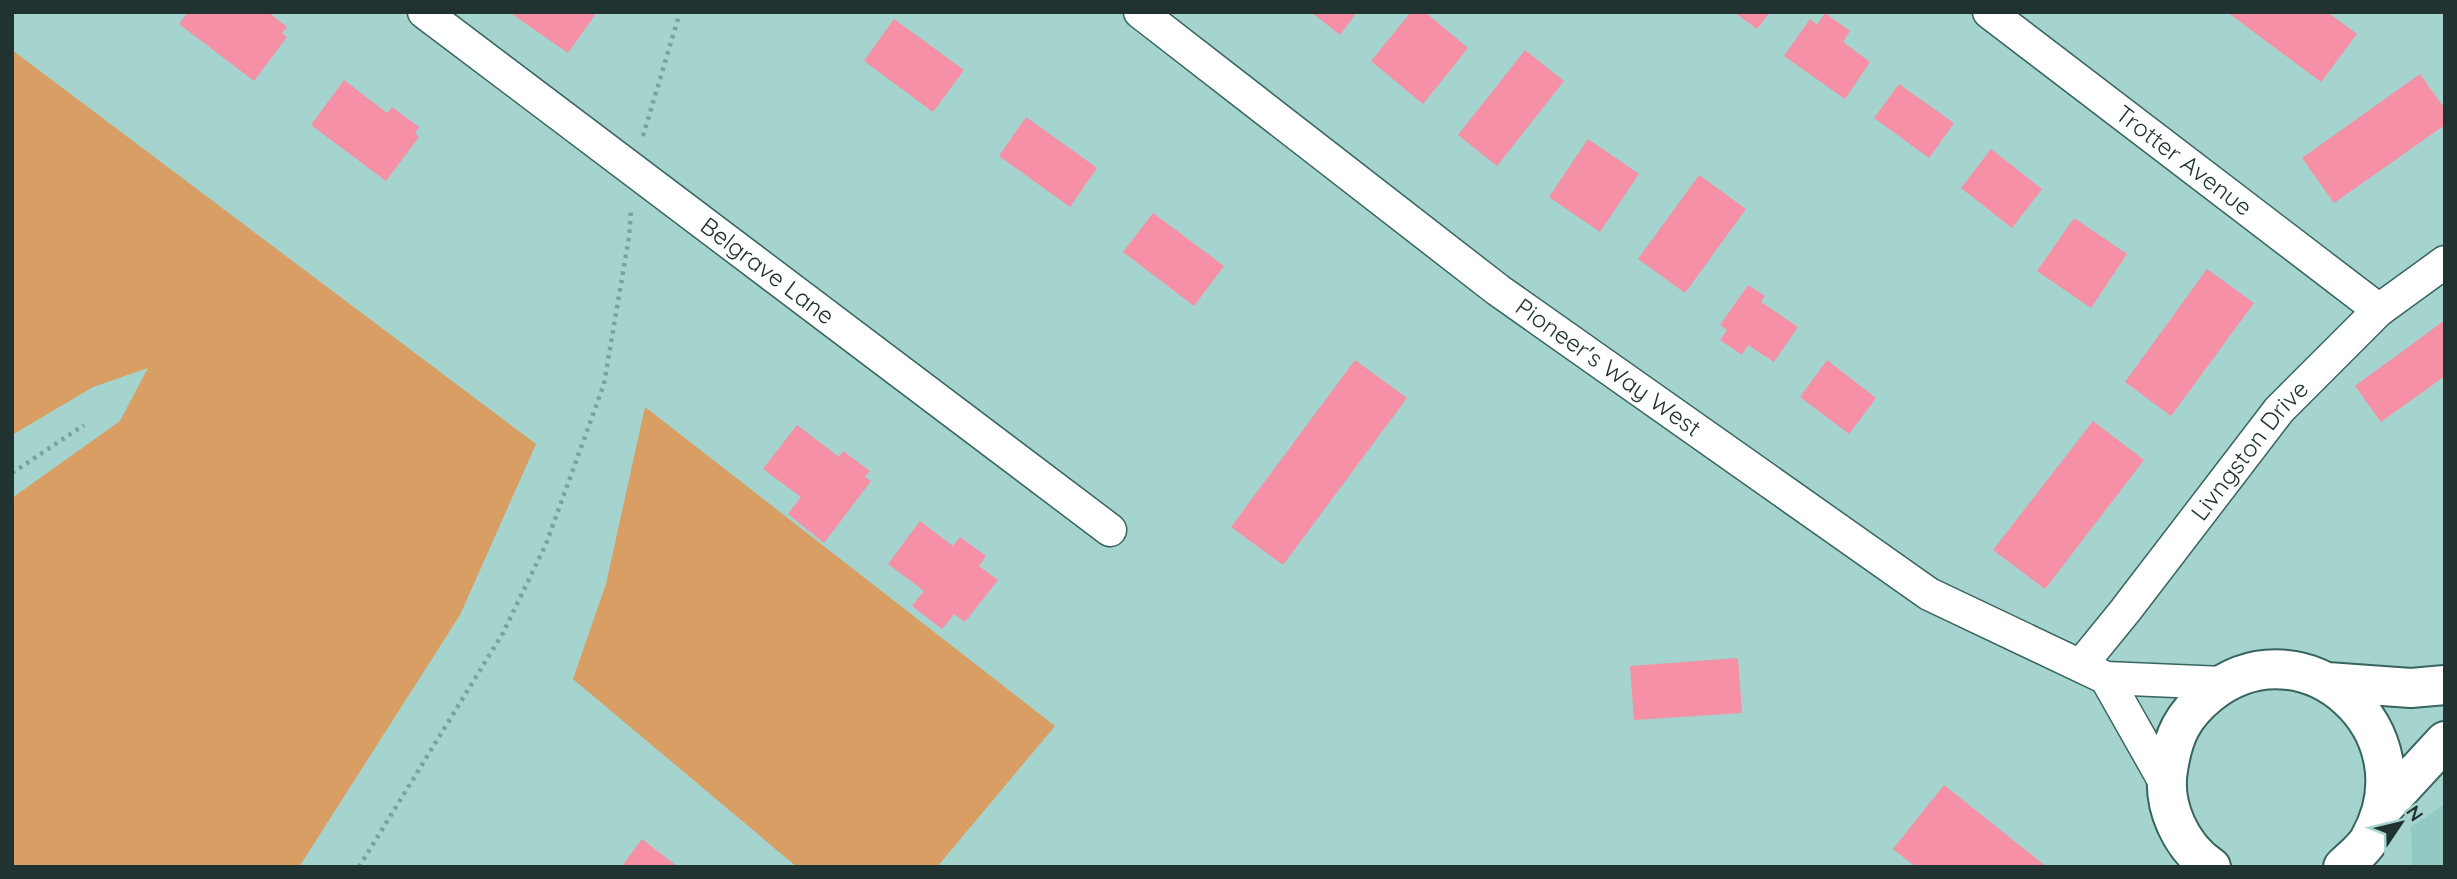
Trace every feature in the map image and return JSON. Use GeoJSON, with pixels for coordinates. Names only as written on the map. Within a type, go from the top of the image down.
{"type":"FeatureCollection","features":[{"type":"Feature","properties":{"kind":"main road"},"geometry":{"type":"LineString","coordinates":[[2176,867],[2174,823],[2166,784],[2172,744],[2191,709],[2223,683],[2257,671],[2293,671],[2327,682],[2411,688],[2445,685]]}},
{"type":"Feature","properties":{"kind":"main road"},"geometry":{"type":"LineString","coordinates":[[2327,682],[2357,705],[2377,736],[2386,772],[2383,808],[2363,859]]}},
{"type":"Feature","properties":{"kind":"main road"},"geometry":{"type":"LineString","coordinates":[[2383,808],[2445,741]]}},
{"type":"Feature","properties":{"kind":"main road"},"geometry":{"type":"LineString","coordinates":[[2174,823],[2198,859],[2211,867]]}},
{"type":"Feature","properties":{"kind":"street","name":"Belgrave Lane"},"geometry":{"type":"LineString","coordinates":[[424,12],[1110,530]]}},
{"type":"Feature","properties":{"kind":"street","name":"Pioneer's Way West"},"geometry":{"type":"LineString","coordinates":[[1140,12],[1498,290],[1929,594],[2093,672],[2223,683]]}},
{"type":"Feature","properties":{"kind":"street","name":"Trotter Avenue"},"geometry":{"type":"LineString","coordinates":[[1989,12],[2379,310]]}},
{"type":"Feature","properties":{"kind":"street","name":"Livngston Drive"},"geometry":{"type":"LineString","coordinates":[[2093,672],[2125,611],[2279,410],[2379,310],[2445,262]]}},
{"type":"Feature","properties":{"kind":"street"},"geometry":{"type":"LineString","coordinates":[[2093,672],[2166,784]]}},
{"type":"Feature","properties":{"kind":"path"},"geometry":{"type":"LineString","coordinates":[[359,867],[503,633],[546,544],[604,384],[629,237],[633,170],[680,12]]}},
{"type":"Feature","properties":{"kind":"path"},"geometry":{"type":"LineString","coordinates":[[12,473],[84,425]]}},
{"type":"Feature","properties":{"kind":"shaded area"},"geometry":{"type":"Polygon","coordinates":[[[12,50],[536,444],[460,615],[299,867],[12,867],[12,498],[120,421],[148,368],[93,387],[12,435],[12,50]]]}},
{"type":"Feature","properties":{"kind":"shaded area"},"geometry":{"type":"Polygon","coordinates":[[[645,407],[1055,726],[937,867],[797,867],[573,679],[606,584],[645,407]]]}},
{"type":"Feature","properties":{"kind":"shaded area"},"geometry":{"type":"Polygon","coordinates":[[[2445,804],[2445,867],[2412,867],[2411,827],[2445,804]]]}},
{"type":"Feature","properties":{"kind":"building"},"geometry":{"type":"Polygon","coordinates":[[[188,12],[268,12],[287,27],[282,33],[287,37],[254,81],[179,24],[188,12]]]}},
{"type":"Feature","properties":{"kind":"building"},"geometry":{"type":"Polygon","coordinates":[[[509,12],[597,12],[568,53],[509,12]]]}},
{"type":"Feature","properties":{"kind":"building"},"geometry":{"type":"Polygon","coordinates":[[[1311,12],[1357,12],[1340,35],[1311,12]]]}},
{"type":"Feature","properties":{"kind":"building"},"geometry":{"type":"Polygon","coordinates":[[[1411,12],[1425,12],[1468,48],[1423,104],[1371,61],[1411,12]]]}},
{"type":"Feature","properties":{"kind":"building"},"geometry":{"type":"Polygon","coordinates":[[[1734,12],[1770,12],[1757,29],[1734,12]]]}},
{"type":"Feature","properties":{"kind":"building"},"geometry":{"type":"Polygon","coordinates":[[[2227,12],[2327,12],[2357,34],[2321,82],[2227,12]]]}},
{"type":"Feature","properties":{"kind":"building"},"geometry":{"type":"Polygon","coordinates":[[[1825,13],[1850,31],[1843,42],[1870,62],[1845,99],[1784,56],[1810,19],[1817,25],[1825,13]]]}},
{"type":"Feature","properties":{"kind":"building"},"geometry":{"type":"Polygon","coordinates":[[[894,19],[964,70],[933,112],[864,61],[894,19]]]}},
{"type":"Feature","properties":{"kind":"building"},"geometry":{"type":"Polygon","coordinates":[[[1525,50],[1564,81],[1497,166],[1458,135],[1525,50]]]}},
{"type":"Feature","properties":{"kind":"building"},"geometry":{"type":"Polygon","coordinates":[[[2420,74],[2445,109],[2445,125],[2334,203],[2302,158],[2420,74]]]}},
{"type":"Feature","properties":{"kind":"building"},"geometry":{"type":"Polygon","coordinates":[[[344,80],[387,113],[392,107],[419,127],[415,133],[419,137],[386,181],[311,125],[344,80]]]}},
{"type":"Feature","properties":{"kind":"building"},"geometry":{"type":"Polygon","coordinates":[[[1899,84],[1954,123],[1929,158],[1874,118],[1899,84]]]}},
{"type":"Feature","properties":{"kind":"building"},"geometry":{"type":"Polygon","coordinates":[[[1026,117],[1097,168],[1070,207],[999,156],[1026,117]]]}},
{"type":"Feature","properties":{"kind":"building"},"geometry":{"type":"Polygon","coordinates":[[[1588,139],[1639,174],[1600,232],[1549,197],[1588,139]]]}},
{"type":"Feature","properties":{"kind":"building"},"geometry":{"type":"Polygon","coordinates":[[[1991,149],[2042,189],[2012,228],[1961,188],[1991,149]]]}},
{"type":"Feature","properties":{"kind":"building"},"geometry":{"type":"Polygon","coordinates":[[[1699,175],[1746,209],[1685,293],[1638,259],[1699,175]]]}},
{"type":"Feature","properties":{"kind":"building"},"geometry":{"type":"Polygon","coordinates":[[[1153,213],[1224,266],[1194,306],[1123,252],[1153,213]]]}},
{"type":"Feature","properties":{"kind":"building"},"geometry":{"type":"Polygon","coordinates":[[[2074,218],[2127,254],[2091,308],[2037,271],[2074,218]]]}},
{"type":"Feature","properties":{"kind":"building"},"geometry":{"type":"Polygon","coordinates":[[[2207,269],[2254,303],[2171,416],[2125,382],[2207,269]]]}},
{"type":"Feature","properties":{"kind":"building"},"geometry":{"type":"Polygon","coordinates":[[[1748,285],[1765,296],[1761,302],[1798,327],[1774,362],[1748,345],[1742,355],[1720,340],[1727,330],[1720,325],[1748,285]]]}},
{"type":"Feature","properties":{"kind":"building"},"geometry":{"type":"Polygon","coordinates":[[[2445,320],[2445,376],[2381,422],[2355,386],[2445,320]]]}},
{"type":"Feature","properties":{"kind":"building"},"geometry":{"type":"Polygon","coordinates":[[[1355,360],[1407,398],[1283,565],[1231,527],[1355,360]]]}},
{"type":"Feature","properties":{"kind":"building"},"geometry":{"type":"Polygon","coordinates":[[[1827,360],[1876,398],[1849,434],[1800,397],[1827,360]]]}},
{"type":"Feature","properties":{"kind":"building"},"geometry":{"type":"Polygon","coordinates":[[[2093,421],[2144,460],[2045,589],[1993,550],[2093,421]]]}},
{"type":"Feature","properties":{"kind":"building"},"geometry":{"type":"Polygon","coordinates":[[[797,425],[839,457],[843,451],[870,471],[865,477],[871,481],[824,543],[788,514],[801,497],[763,469],[797,425]]]}},
{"type":"Feature","properties":{"kind":"building"},"geometry":{"type":"Polygon","coordinates":[[[920,521],[953,546],[960,537],[986,556],[979,566],[998,580],[965,622],[954,614],[942,629],[912,606],[924,591],[888,564],[920,521]]]}},
{"type":"Feature","properties":{"kind":"building"},"geometry":{"type":"Polygon","coordinates":[[[1738,658],[1742,713],[1634,720],[1630,666],[1738,658]]]}},
{"type":"Feature","properties":{"kind":"building"},"geometry":{"type":"Polygon","coordinates":[[[1944,785],[2047,867],[1916,867],[1893,849],[1944,785]]]}},
{"type":"Feature","properties":{"kind":"building"},"geometry":{"type":"Polygon","coordinates":[[[642,839],[678,867],[621,867],[642,839]]]}}]}
